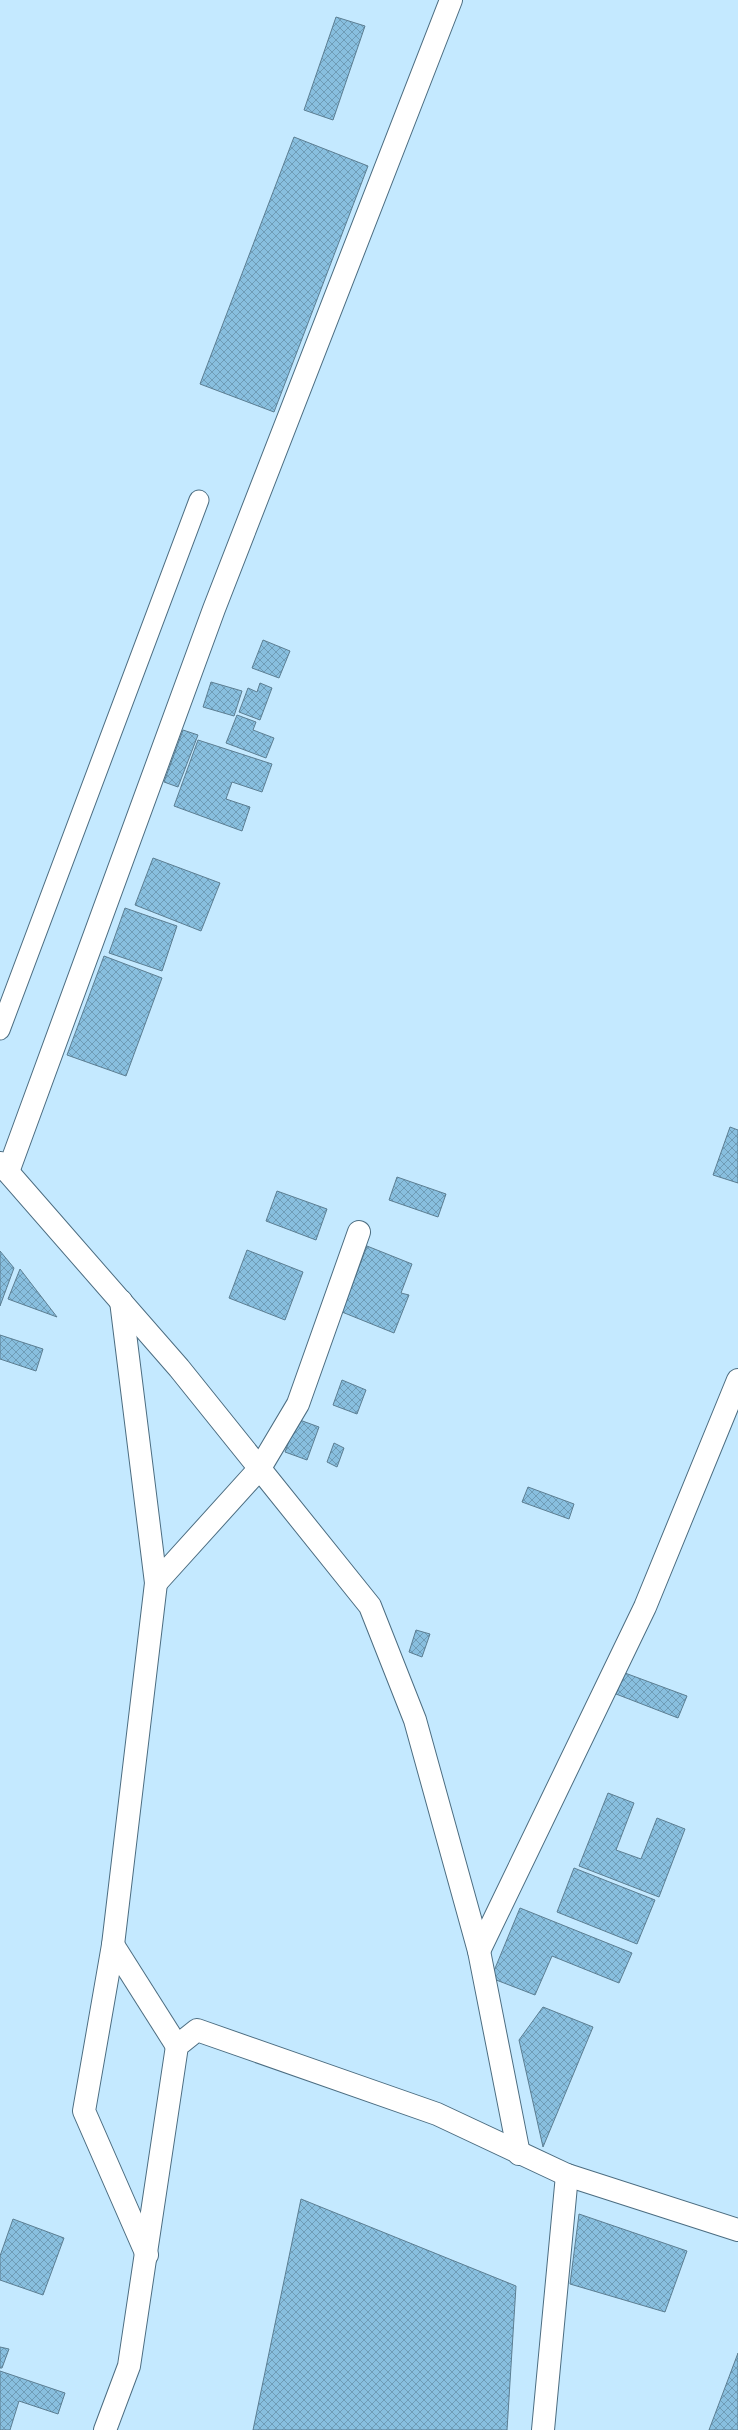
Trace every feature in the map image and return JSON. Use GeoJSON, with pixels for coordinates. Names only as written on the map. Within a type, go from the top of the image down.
{"type":"FeatureCollection","features":[{"type":"Feature","properties":{"kind":"street"},"geometry":{"type":"LineString","coordinates":[[451,0],[214,609],[4,1168],[179,1368],[370,1606],[415,1720],[479,1951],[519,2154]]}},
{"type":"Feature","properties":{"kind":"street"},"geometry":{"type":"LineString","coordinates":[[156,1584],[260,1468],[298,1404],[359,1232]]}},
{"type":"Feature","properties":{"kind":"street"},"geometry":{"type":"LineString","coordinates":[[121,1301],[156,1584],[112,1945],[84,2111],[147,2255]]}},
{"type":"Feature","properties":{"kind":"street"},"geometry":{"type":"LineString","coordinates":[[479,1951],[645,1607],[738,1380]]}},
{"type":"Feature","properties":{"kind":"street"},"geometry":{"type":"LineString","coordinates":[[105,2430],[129,2366],[147,2255],[177,2046],[112,1945]]}},
{"type":"Feature","properties":{"kind":"street"},"geometry":{"type":"LineString","coordinates":[[177,2046],[197,2030],[437,2114],[519,2154],[567,2175],[738,2230]]}},
{"type":"Feature","properties":{"kind":"street"},"geometry":{"type":"LineString","coordinates":[[543,2430],[567,2175]]}},
{"type":"Feature","properties":{"kind":"lane"},"geometry":{"type":"LineString","coordinates":[[0,1030],[199,500]]}},
{"type":"Feature","properties":{"kind":"building"},"geometry":{"type":"Polygon","coordinates":[[[336,17],[365,26],[333,120],[304,110],[336,17]]]}},
{"type":"Feature","properties":{"kind":"building"},"geometry":{"type":"Polygon","coordinates":[[[294,137],[368,166],[274,412],[200,384],[294,137]]]}},
{"type":"Feature","properties":{"kind":"building"},"geometry":{"type":"Polygon","coordinates":[[[263,640],[290,651],[279,678],[252,668],[263,640]]]}},
{"type":"Feature","properties":{"kind":"building"},"geometry":{"type":"Polygon","coordinates":[[[211,682],[242,691],[234,716],[203,707],[211,682]]]}},
{"type":"Feature","properties":{"kind":"building"},"geometry":{"type":"Polygon","coordinates":[[[260,683],[272,688],[260,720],[239,712],[248,688],[257,692],[260,683]]]}},
{"type":"Feature","properties":{"kind":"building"},"geometry":{"type":"Polygon","coordinates":[[[237,715],[256,722],[253,730],[274,738],[266,758],[226,743],[237,715]]]}},
{"type":"Feature","properties":{"kind":"building"},"geometry":{"type":"Polygon","coordinates":[[[183,730],[198,735],[178,787],[164,782],[183,730]]]}},
{"type":"Feature","properties":{"kind":"building"},"geometry":{"type":"Polygon","coordinates":[[[198,740],[272,764],[262,792],[232,782],[226,799],[250,807],[242,831],[174,806],[198,740]]]}},
{"type":"Feature","properties":{"kind":"building"},"geometry":{"type":"Polygon","coordinates":[[[153,858],[220,883],[201,931],[135,905],[153,858]]]}},
{"type":"Feature","properties":{"kind":"building"},"geometry":{"type":"Polygon","coordinates":[[[125,908],[177,926],[162,971],[109,953],[125,908]]]}},
{"type":"Feature","properties":{"kind":"building"},"geometry":{"type":"Polygon","coordinates":[[[104,956],[162,978],[126,1076],[67,1055],[104,956]]]}},
{"type":"Feature","properties":{"kind":"building"},"geometry":{"type":"Polygon","coordinates":[[[730,1127],[738,1130],[738,1183],[713,1175],[730,1127]]]}},
{"type":"Feature","properties":{"kind":"building"},"geometry":{"type":"Polygon","coordinates":[[[397,1177],[446,1194],[438,1217],[389,1200],[397,1177]]]}},
{"type":"Feature","properties":{"kind":"building"},"geometry":{"type":"Polygon","coordinates":[[[277,1191],[327,1209],[316,1240],[266,1221],[277,1191]]]}},
{"type":"Feature","properties":{"kind":"building"},"geometry":{"type":"Polygon","coordinates":[[[367,1246],[412,1264],[401,1293],[409,1295],[394,1333],[342,1312],[367,1246]]]}},
{"type":"Feature","properties":{"kind":"building"},"geometry":{"type":"Polygon","coordinates":[[[247,1250],[303,1272],[285,1320],[229,1298],[247,1250]]]}},
{"type":"Feature","properties":{"kind":"building"},"geometry":{"type":"Polygon","coordinates":[[[0,1251],[14,1268],[0,1306],[0,1251]]]}},
{"type":"Feature","properties":{"kind":"building"},"geometry":{"type":"Polygon","coordinates":[[[20,1269],[57,1317],[8,1299],[20,1269]]]}},
{"type":"Feature","properties":{"kind":"building"},"geometry":{"type":"Polygon","coordinates":[[[0,1335],[43,1349],[36,1371],[0,1359],[0,1335]]]}},
{"type":"Feature","properties":{"kind":"building"},"geometry":{"type":"Polygon","coordinates":[[[342,1380],[366,1390],[357,1414],[333,1405],[342,1380]]]}},
{"type":"Feature","properties":{"kind":"building"},"geometry":{"type":"Polygon","coordinates":[[[297,1419],[319,1427],[307,1460],[285,1452],[297,1419]]]}},
{"type":"Feature","properties":{"kind":"building"},"geometry":{"type":"Polygon","coordinates":[[[334,1443],[344,1448],[337,1467],[327,1462],[334,1443]]]}},
{"type":"Feature","properties":{"kind":"building"},"geometry":{"type":"Polygon","coordinates":[[[528,1487],[574,1504],[569,1519],[522,1502],[528,1487]]]}},
{"type":"Feature","properties":{"kind":"building"},"geometry":{"type":"Polygon","coordinates":[[[416,1630],[430,1634],[422,1657],[409,1652],[416,1630]]]}},
{"type":"Feature","properties":{"kind":"building"},"geometry":{"type":"Polygon","coordinates":[[[625,1673],[687,1696],[678,1718],[616,1694],[625,1673]]]}},
{"type":"Feature","properties":{"kind":"building"},"geometry":{"type":"Polygon","coordinates":[[[608,1793],[634,1803],[616,1850],[641,1859],[657,1818],[685,1829],[659,1897],[579,1866],[608,1793]]]}},
{"type":"Feature","properties":{"kind":"building"},"geometry":{"type":"Polygon","coordinates":[[[574,1868],[655,1900],[637,1944],[557,1912],[574,1868]]]}},
{"type":"Feature","properties":{"kind":"building"},"geometry":{"type":"Polygon","coordinates":[[[520,1908],[632,1953],[619,1983],[552,1956],[535,1995],[491,1978],[520,1908]]]}},
{"type":"Feature","properties":{"kind":"building"},"geometry":{"type":"Polygon","coordinates":[[[543,2007],[593,2027],[543,2147],[519,2040],[543,2007]]]}},
{"type":"Feature","properties":{"kind":"building"},"geometry":{"type":"Polygon","coordinates":[[[301,2199],[516,2286],[507,2430],[253,2430],[301,2199]]]}},
{"type":"Feature","properties":{"kind":"building"},"geometry":{"type":"Polygon","coordinates":[[[579,2214],[687,2251],[665,2312],[570,2284],[579,2214]]]}},
{"type":"Feature","properties":{"kind":"building"},"geometry":{"type":"Polygon","coordinates":[[[13,2219],[64,2238],[43,2295],[0,2280],[0,2256],[13,2219]]]}},
{"type":"Feature","properties":{"kind":"building"},"geometry":{"type":"Polygon","coordinates":[[[0,2347],[9,2349],[2,2368],[0,2368],[0,2347]]]}},
{"type":"Feature","properties":{"kind":"building"},"geometry":{"type":"Polygon","coordinates":[[[738,2353],[738,2430],[709,2430],[738,2353]]]}},
{"type":"Feature","properties":{"kind":"building"},"geometry":{"type":"Polygon","coordinates":[[[0,2371],[65,2393],[58,2414],[19,2401],[10,2430],[0,2430],[0,2371]]]}}]}
